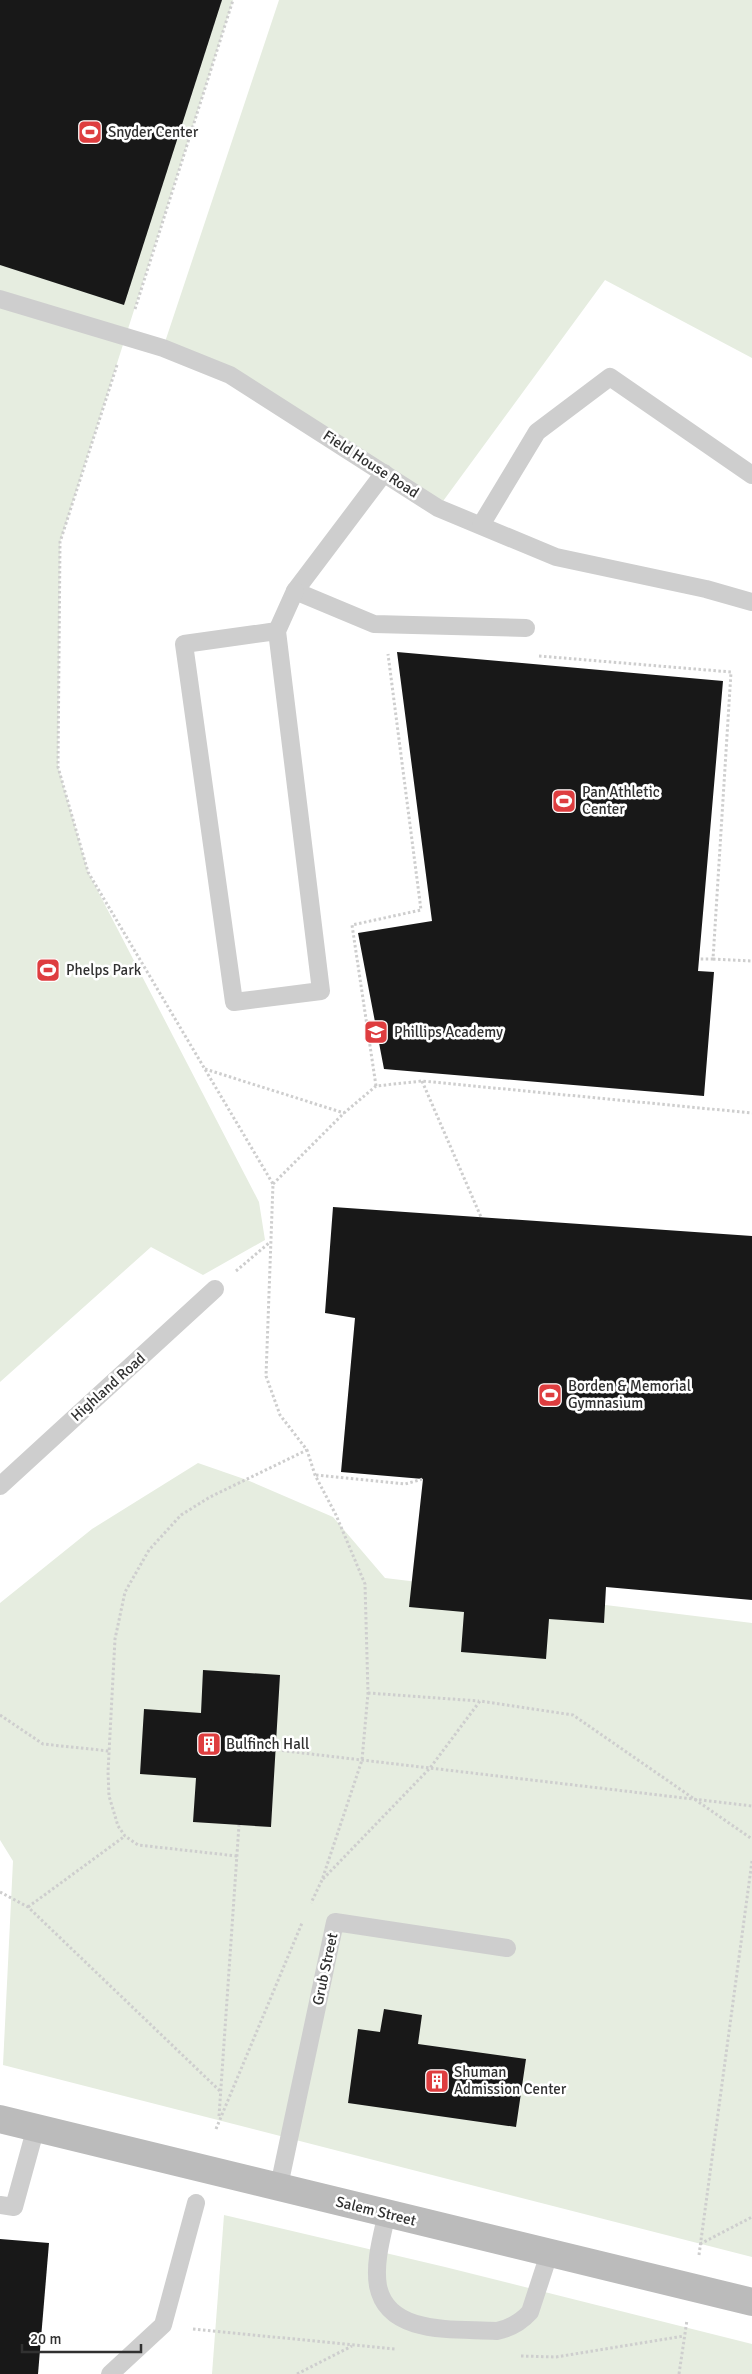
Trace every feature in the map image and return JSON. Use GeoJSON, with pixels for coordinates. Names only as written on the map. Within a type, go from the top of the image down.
{"type":"FeatureCollection","features":[{"type":"Feature","properties":{"kind":"street","name":"Salem Street"},"geometry":{"type":"LineString","coordinates":[[0,2118],[549,2254],[752,2302]]}},
{"type":"Feature","properties":{"kind":"lane","name":"Field House Road"},"geometry":{"type":"LineString","coordinates":[[0,299],[163,348],[230,375],[438,508],[556,557],[706,589],[752,602]]}},
{"type":"Feature","properties":{"kind":"lane"},"geometry":{"type":"LineString","coordinates":[[481,525],[537,432],[610,377],[752,475]]}},
{"type":"Feature","properties":{"kind":"lane"},"geometry":{"type":"LineString","coordinates":[[277,631],[184,644],[234,1002],[321,991],[277,631],[295,591],[384,473]]}},
{"type":"Feature","properties":{"kind":"lane"},"geometry":{"type":"LineString","coordinates":[[295,591],[374,624],[526,628]]}},
{"type":"Feature","properties":{"kind":"lane","name":"Highland Road"},"geometry":{"type":"LineString","coordinates":[[0,1486],[216,1289]]}},
{"type":"Feature","properties":{"kind":"lane","name":"Grub Street"},"geometry":{"type":"LineString","coordinates":[[279,2186],[335,1922],[507,1948]]}},
{"type":"Feature","properties":{"kind":"lane"},"geometry":{"type":"LineString","coordinates":[[0,2205],[14,2207],[36,2127]]}},
{"type":"Feature","properties":{"kind":"lane"},"geometry":{"type":"LineString","coordinates":[[110,2374],[163,2325],[196,2204]]}},
{"type":"Feature","properties":{"kind":"lane"},"geometry":{"type":"LineString","coordinates":[[387,2213],[380,2251],[378,2286],[384,2301],[391,2311],[400,2319],[415,2325],[497,2331],[509,2328],[524,2319],[530,2312],[549,2254]]}},
{"type":"Feature","properties":{"kind":"path"},"geometry":{"type":"LineString","coordinates":[[233,0],[60,542],[58,767],[88,872],[273,1184],[266,1376],[280,1416],[307,1450],[315,1475],[336,1515],[366,1584],[368,1693],[362,1760],[322,1880],[310,1906]]}},
{"type":"Feature","properties":{"kind":"path"},"geometry":{"type":"LineString","coordinates":[[376,1086],[352,926],[421,910],[388,653]]}},
{"type":"Feature","properties":{"kind":"path"},"geometry":{"type":"LineString","coordinates":[[534,655],[731,672],[713,959]]}},
{"type":"Feature","properties":{"kind":"path"},"geometry":{"type":"LineString","coordinates":[[699,959],[752,961]]}},
{"type":"Feature","properties":{"kind":"path"},"geometry":{"type":"LineString","coordinates":[[205,1068],[344,1113]]}},
{"type":"Feature","properties":{"kind":"path"},"geometry":{"type":"LineString","coordinates":[[273,1184],[344,1113],[376,1086],[422,1081],[752,1113]]}},
{"type":"Feature","properties":{"kind":"path"},"geometry":{"type":"LineString","coordinates":[[422,1081],[481,1217]]}},
{"type":"Feature","properties":{"kind":"path"},"geometry":{"type":"LineString","coordinates":[[216,1289],[270,1242]]}},
{"type":"Feature","properties":{"kind":"path"},"geometry":{"type":"LineString","coordinates":[[237,1856],[138,1845],[125,1836],[118,1826],[110,1796],[109,1751],[114,1639],[125,1592],[149,1550],[181,1515],[210,1498],[307,1450]]}},
{"type":"Feature","properties":{"kind":"path"},"geometry":{"type":"LineString","coordinates":[[315,1475],[405,1484],[423,1479]]}},
{"type":"Feature","properties":{"kind":"path"},"geometry":{"type":"LineString","coordinates":[[368,1693],[480,1700],[573,1715],[752,1839]]}},
{"type":"Feature","properties":{"kind":"path"},"geometry":{"type":"LineString","coordinates":[[322,1880],[430,1768],[480,1700]]}},
{"type":"Feature","properties":{"kind":"path"},"geometry":{"type":"LineString","coordinates":[[0,1715],[43,1744],[109,1751]]}},
{"type":"Feature","properties":{"kind":"path"},"geometry":{"type":"LineString","coordinates":[[277,1750],[752,1806]]}},
{"type":"Feature","properties":{"kind":"path"},"geometry":{"type":"LineString","coordinates":[[216,2129],[239,1825]]}},
{"type":"Feature","properties":{"kind":"path"},"geometry":{"type":"LineString","coordinates":[[28,1907],[125,1836]]}},
{"type":"Feature","properties":{"kind":"path"},"geometry":{"type":"LineString","coordinates":[[698,2261],[752,1861]]}},
{"type":"Feature","properties":{"kind":"path"},"geometry":{"type":"LineString","coordinates":[[0,1892],[28,1907],[220,2092]]}},
{"type":"Feature","properties":{"kind":"path"},"geometry":{"type":"LineString","coordinates":[[218,2119],[306,1915]]}},
{"type":"Feature","properties":{"kind":"path"},"geometry":{"type":"LineString","coordinates":[[700,2244],[752,2217]]}},
{"type":"Feature","properties":{"kind":"path"},"geometry":{"type":"LineString","coordinates":[[679,2374],[687,2319]]}},
{"type":"Feature","properties":{"kind":"path"},"geometry":{"type":"LineString","coordinates":[[297,2374],[352,2346]]}},
{"type":"Feature","properties":{"kind":"shaded area"},"geometry":{"type":"Polygon","coordinates":[[[0,0],[233,0],[60,542],[58,767],[88,872],[259,1202],[265,1240],[203,1275],[151,1247],[0,1382],[0,0]]]}},
{"type":"Feature","properties":{"kind":"shaded area"},"geometry":{"type":"Polygon","coordinates":[[[279,0],[752,0],[752,358],[605,280],[438,508],[332,439],[163,348],[279,0]]]}},
{"type":"Feature","properties":{"kind":"shaded area"},"geometry":{"type":"Polygon","coordinates":[[[198,1463],[247,1480],[333,1517],[385,1578],[752,1623],[752,2257],[3,2065],[13,1861],[0,1840],[0,1603],[92,1529],[198,1463]]]}},
{"type":"Feature","properties":{"kind":"shaded area"},"geometry":{"type":"Polygon","coordinates":[[[224,2215],[445,2267],[752,2344],[752,2374],[212,2374],[224,2215]]]}},
{"type":"Feature","properties":{"kind":"building","name":"Snyder Center"},"geometry":{"type":"Polygon","coordinates":[[[0,0],[222,0],[124,305],[0,265],[0,0]]]}},
{"type":"Feature","properties":{"kind":"building","name":"Pan Athletic Center"},"geometry":{"type":"Polygon","coordinates":[[[397,652],[723,681],[698,971],[714,972],[704,1096],[384,1069],[358,933],[432,921],[397,652]]]}},
{"type":"Feature","properties":{"kind":"building","name":"Borden & Memorial Gymnasium"},"geometry":{"type":"Polygon","coordinates":[[[333,1207],[752,1236],[752,1600],[606,1587],[604,1623],[549,1619],[546,1659],[461,1652],[464,1612],[409,1607],[423,1479],[341,1472],[355,1318],[325,1313],[333,1207]]]}},
{"type":"Feature","properties":{"kind":"building","name":"Bulfinch Hall"},"geometry":{"type":"Polygon","coordinates":[[[203,1670],[280,1675],[271,1827],[193,1822],[196,1778],[140,1774],[144,1709],[201,1713],[203,1670]]]}},
{"type":"Feature","properties":{"kind":"building","name":"Shuman Admission Center"},"geometry":{"type":"Polygon","coordinates":[[[384,2009],[422,2015],[418,2044],[526,2059],[516,2127],[348,2103],[358,2029],[380,2032],[384,2009]]]}},
{"type":"Feature","properties":{"kind":"building"},"geometry":{"type":"Polygon","coordinates":[[[0,2239],[49,2243],[38,2374],[0,2374],[0,2239]]]}},
{"type":"Feature","properties":{"kind":"place","name":"Snyder Center"},"geometry":{"type":"Point","coordinates":[90,132]}},
{"type":"Feature","properties":{"kind":"place","name":"Pan Athletic Center"},"geometry":{"type":"Point","coordinates":[564,801]}},
{"type":"Feature","properties":{"kind":"place","name":"Phelps Park"},"geometry":{"type":"Point","coordinates":[48,970]}},
{"type":"Feature","properties":{"kind":"place","name":"Phillips Academy"},"geometry":{"type":"Point","coordinates":[376,1032]}},
{"type":"Feature","properties":{"kind":"place","name":"Borden & Memorial Gymnasium"},"geometry":{"type":"Point","coordinates":[550,1395]}},
{"type":"Feature","properties":{"kind":"place","name":"Bulfinch Hall"},"geometry":{"type":"Point","coordinates":[209,1744]}},
{"type":"Feature","properties":{"kind":"place","name":"Shuman Admission Center"},"geometry":{"type":"Point","coordinates":[437,2081]}}]}
